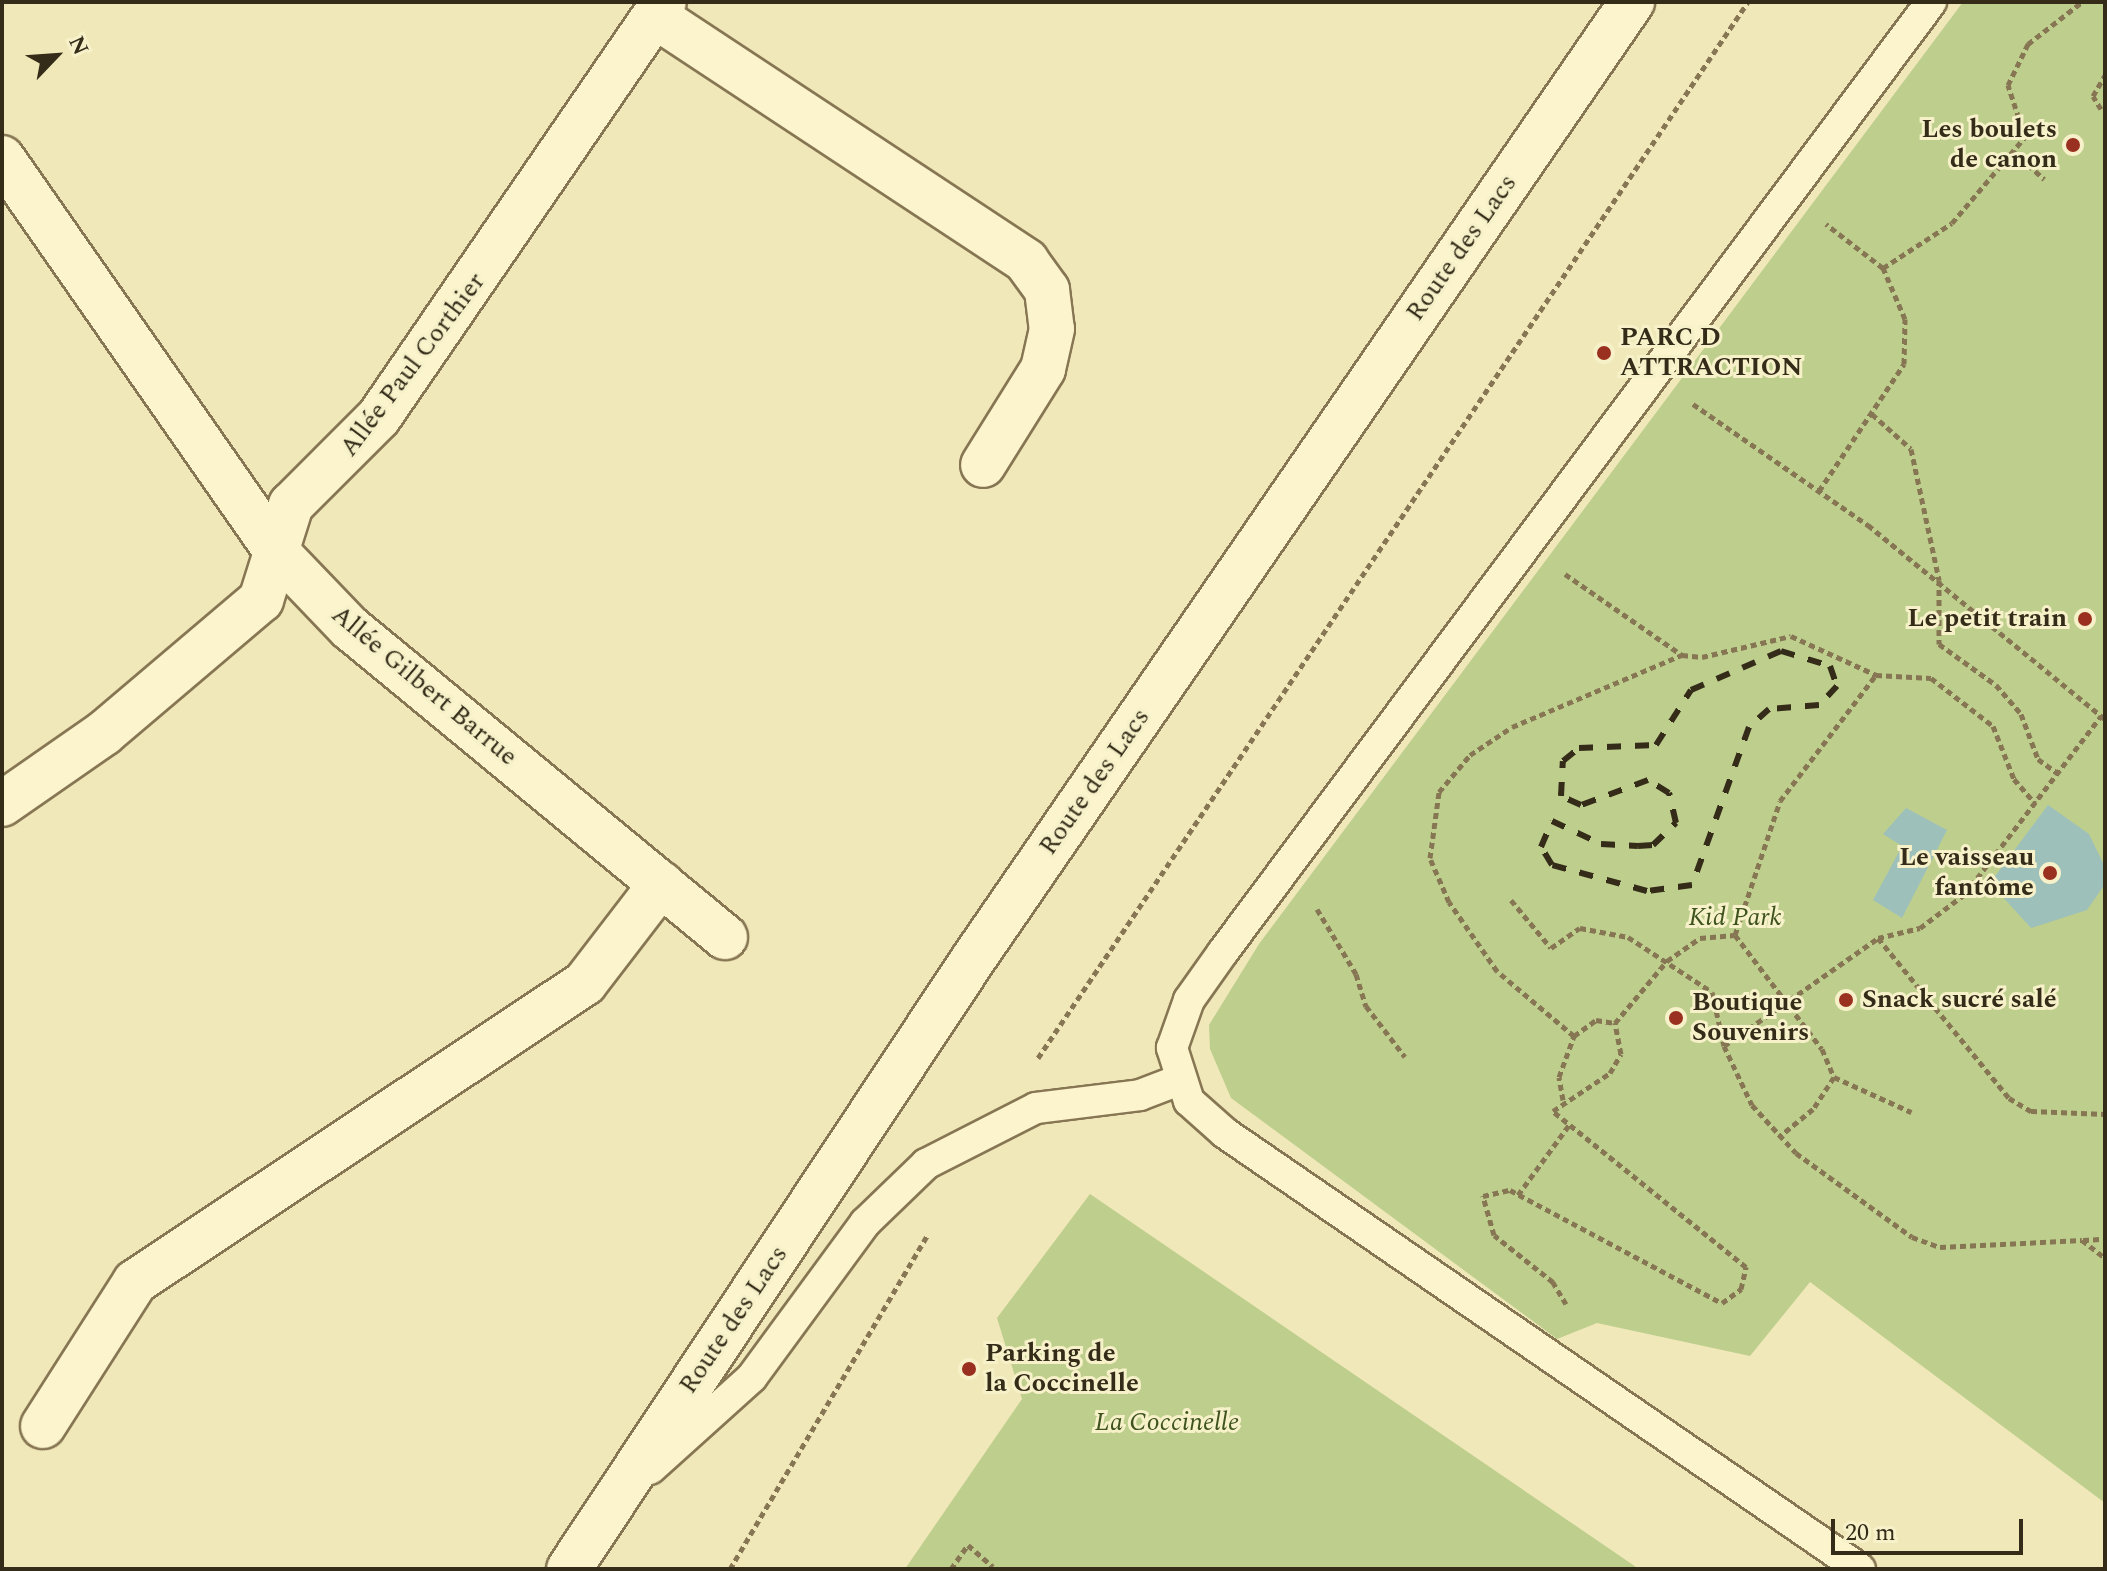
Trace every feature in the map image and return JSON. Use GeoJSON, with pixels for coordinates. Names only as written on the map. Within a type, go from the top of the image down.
{"type":"FeatureCollection","features":[{"type":"Feature","properties":{"kind":"street","name":"Route des Lacs"},"geometry":{"type":"LineString","coordinates":[[569,1569],[974,958],[1632,2]]}},
{"type":"Feature","properties":{"kind":"street","name":"Allée Paul Corthier"},"geometry":{"type":"LineString","coordinates":[[2,804],[104,733],[261,600],[291,505],[379,417],[659,9],[1026,261],[1047,290],[1052,329],[1043,369],[983,465]]}},
{"type":"Feature","properties":{"kind":"street","name":"Allée Gilbert Barrue"},"geometry":{"type":"LineString","coordinates":[[2,158],[277,552],[350,628],[725,937]]}},
{"type":"Feature","properties":{"kind":"street"},"geometry":{"type":"LineString","coordinates":[[43,1426],[135,1282],[585,983],[661,884]]}},
{"type":"Feature","properties":{"kind":"lane"},"geometry":{"type":"LineString","coordinates":[[1860,1569],[1225,1133],[1189,1101],[1179,1080],[1172,1048],[1189,1000],[1931,2]]}},
{"type":"Feature","properties":{"kind":"lane"},"geometry":{"type":"LineString","coordinates":[[613,1502],[752,1377],[897,1190],[926,1164],[1004,1119],[1179,1080]]}},
{"type":"Feature","properties":{"kind":"path"},"geometry":{"type":"LineString","coordinates":[[1004,1119],[1059,1022],[1369,575],[1748,2]]}},
{"type":"Feature","properties":{"kind":"path"},"geometry":{"type":"LineString","coordinates":[[1883,268],[1952,223],[2025,137],[2008,85],[2028,44],[2082,2]]}},
{"type":"Feature","properties":{"kind":"path"},"geometry":{"type":"LineString","coordinates":[[2101,109],[2093,96],[2105,75]]}},
{"type":"Feature","properties":{"kind":"path"},"geometry":{"type":"LineString","coordinates":[[2013,151],[2044,179]]}},
{"type":"Feature","properties":{"kind":"path"},"geometry":{"type":"LineString","coordinates":[[1814,215],[1883,268],[1905,319],[1904,364],[1819,491]]}},
{"type":"Feature","properties":{"kind":"path"},"geometry":{"type":"LineString","coordinates":[[1680,395],[1819,491],[1939,580],[2103,717],[1965,894],[1920,928],[1878,938],[1784,999],[1724,1046]]}},
{"type":"Feature","properties":{"kind":"path"},"geometry":{"type":"LineString","coordinates":[[1872,413],[1911,449],[1939,580],[1939,644],[1996,685],[2021,714],[2038,759],[2057,773]]}},
{"type":"Feature","properties":{"kind":"path"},"geometry":{"type":"LineString","coordinates":[[1553,567],[1682,655]]}},
{"type":"Feature","properties":{"kind":"path"},"geometry":{"type":"LineString","coordinates":[[1574,1036],[1497,971],[1449,902],[1430,858],[1439,792],[1470,755],[1512,727],[1682,655],[1702,657],[1791,636],[1876,675],[1931,678],[1951,688],[1993,726],[2014,779],[2035,803]]}},
{"type":"Feature","properties":{"kind":"path"},"geometry":{"type":"LineString","coordinates":[[1735,935],[1780,801],[1826,745],[1852,697],[1876,675]]}},
{"type":"Feature","properties":{"kind":"path"},"geometry":{"type":"LineString","coordinates":[[1320,893],[1313,904],[1356,974],[1366,1006],[1405,1057]]}},
{"type":"Feature","properties":{"kind":"path"},"geometry":{"type":"LineString","coordinates":[[1511,900],[1551,948],[1580,928],[1628,937],[1712,992],[1724,1046],[1752,1105],[1780,1136],[1821,1172],[1912,1237],[1940,1247],[2105,1239]]}},
{"type":"Feature","properties":{"kind":"path"},"geometry":{"type":"LineString","coordinates":[[1615,1023],[1667,961],[1700,938],[1735,935]]}},
{"type":"Feature","properties":{"kind":"path"},"geometry":{"type":"LineString","coordinates":[[1735,935],[1784,999],[1834,1077],[1911,1112]]}},
{"type":"Feature","properties":{"kind":"path"},"geometry":{"type":"LineString","coordinates":[[1878,938],[2009,1098],[2031,1111],[2105,1114]]}},
{"type":"Feature","properties":{"kind":"path"},"geometry":{"type":"LineString","coordinates":[[1563,1100],[1559,1077],[1574,1036],[1596,1020],[1615,1023]]}},
{"type":"Feature","properties":{"kind":"path"},"geometry":{"type":"LineString","coordinates":[[1572,1316],[1553,1282],[1494,1235],[1483,1211],[1483,1196],[1518,1195],[1702,1297],[1722,1303],[1741,1289],[1746,1267],[1724,1243],[1553,1111],[1563,1100],[1610,1073],[1621,1054],[1615,1023]]}},
{"type":"Feature","properties":{"kind":"path"},"geometry":{"type":"LineString","coordinates":[[1780,1136],[1813,1109],[1834,1077]]}},
{"type":"Feature","properties":{"kind":"path"},"geometry":{"type":"LineString","coordinates":[[1518,1195],[1569,1125]]}},
{"type":"Feature","properties":{"kind":"path"},"geometry":{"type":"LineString","coordinates":[[730,1569],[936,1222]]}},
{"type":"Feature","properties":{"kind":"path"},"geometry":{"type":"LineString","coordinates":[[2082,1240],[2105,1258]]}},
{"type":"Feature","properties":{"kind":"path"},"geometry":{"type":"LineString","coordinates":[[951,1569],[968,1545],[993,1567]]}},
{"type":"Feature","properties":{"kind":"green space","name":"Kid Park"},"geometry":{"type":"Polygon","coordinates":[[[1963,2],[2105,2],[2105,1503],[1810,1282],[1750,1356],[1597,1323],[1557,1339],[1231,1098],[1210,1049],[1209,1025],[1259,944],[1963,2]]]}},
{"type":"Feature","properties":{"kind":"green space","name":"La Coccinelle"},"geometry":{"type":"Polygon","coordinates":[[[1090,1194],[1639,1569],[905,1569],[1022,1399],[997,1318],[1090,1194]]]}},
{"type":"Feature","properties":{"kind":"water","name":"Le vaisseau fantôme"},"geometry":{"type":"Polygon","coordinates":[[[2048,805],[2089,834],[2103,863],[2103,887],[2087,910],[2031,928],[1990,883],[2048,805]]]}},
{"type":"Feature","properties":{"kind":"water"},"geometry":{"type":"Polygon","coordinates":[[[1906,808],[1947,830],[1902,918],[1873,900],[1902,846],[1883,834],[1906,808]]]}},
{"type":"Feature","properties":{"kind":"railway"},"geometry":{"type":"LineString","coordinates":[[1781,651],[1830,666],[1837,686],[1819,705],[1769,709],[1749,727],[1692,885],[1647,891],[1552,865],[1541,847],[1552,821],[1601,844],[1638,846],[1653,845],[1676,823],[1669,793],[1648,780],[1581,805],[1561,796],[1563,761],[1579,748],[1656,745],[1691,690],[1781,651]]}},
{"type":"Feature","properties":{"kind":"place","name":"Les boulets de canon"},"geometry":{"type":"Point","coordinates":[2073,145]}},
{"type":"Feature","properties":{"kind":"place","name":"PARC D ATTRACTION"},"geometry":{"type":"Point","coordinates":[1604,353]}},
{"type":"Feature","properties":{"kind":"place","name":"Le petit train"},"geometry":{"type":"Point","coordinates":[2085,619]}},
{"type":"Feature","properties":{"kind":"place","name":"Le vaisseau fantôme"},"geometry":{"type":"Point","coordinates":[2050,873]}},
{"type":"Feature","properties":{"kind":"place","name":"Snack sucré salé"},"geometry":{"type":"Point","coordinates":[1846,1000]}},
{"type":"Feature","properties":{"kind":"place","name":"Boutique Souvenirs"},"geometry":{"type":"Point","coordinates":[1676,1018]}},
{"type":"Feature","properties":{"kind":"place","name":"Parking de la Coccinelle"},"geometry":{"type":"Point","coordinates":[969,1369]}}]}
